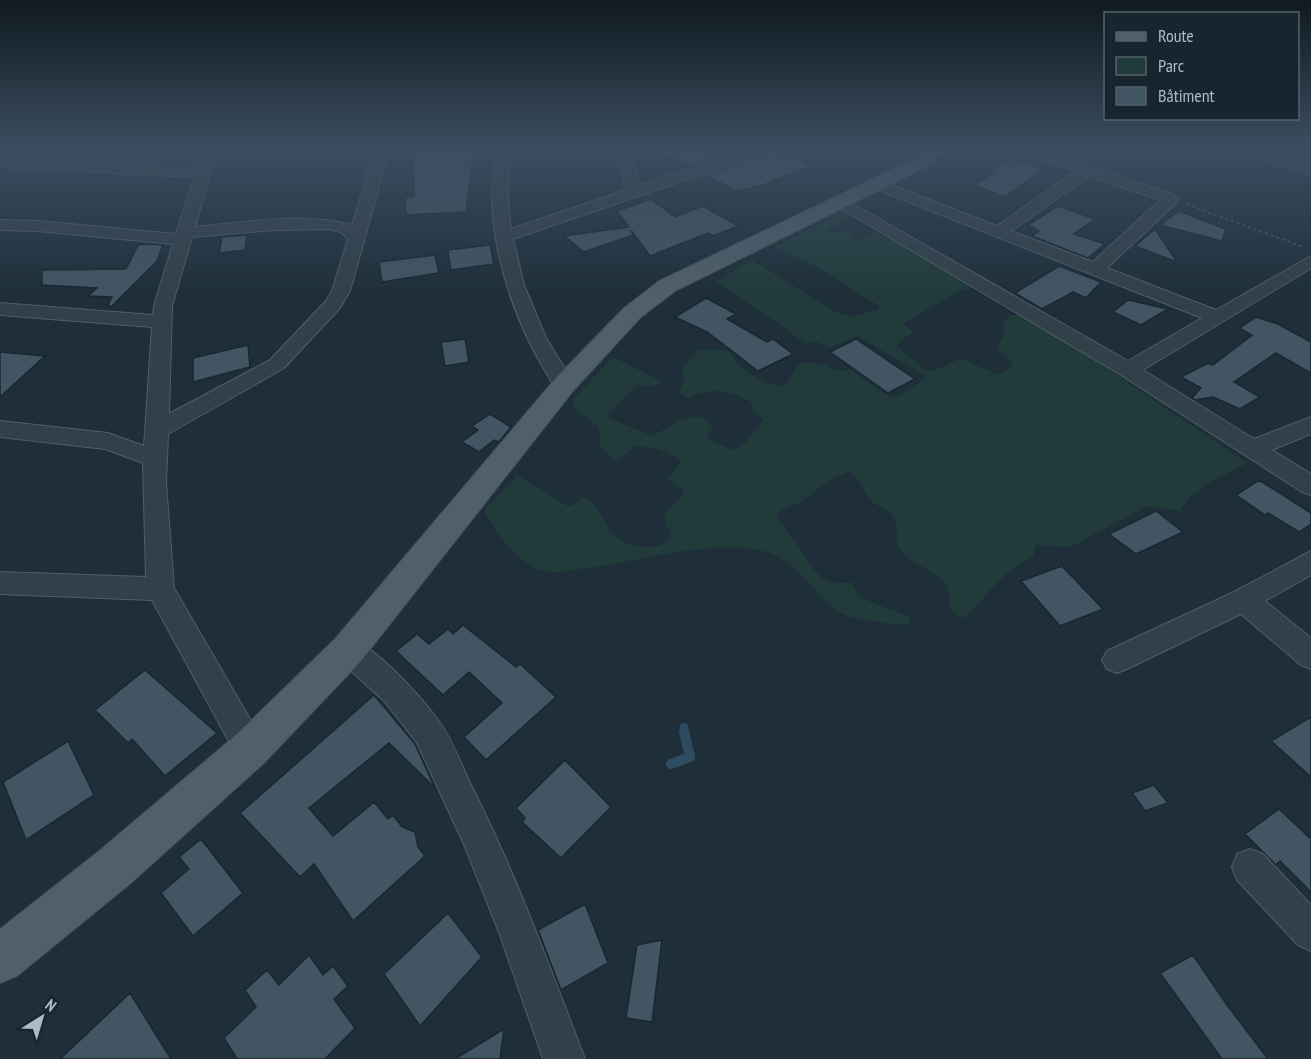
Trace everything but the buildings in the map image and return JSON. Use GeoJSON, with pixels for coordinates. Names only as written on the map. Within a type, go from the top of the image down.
{"type":"FeatureCollection","features":[{"type":"Feature","properties":{"kind":"main road"},"geometry":{"type":"LineString","coordinates":[[0,959],[115,867],[250,749],[348,650],[564,385],[647,300],[668,286],[852,196]]}},
{"type":"Feature","properties":{"kind":"street"},"geometry":{"type":"LineString","coordinates":[[196,196],[163,306],[164,322],[155,431],[154,483],[160,589],[250,749]]}},
{"type":"Feature","properties":{"kind":"street"},"geometry":{"type":"LineString","coordinates":[[155,431],[277,364],[333,304],[341,291],[369,196]]}},
{"type":"Feature","properties":{"kind":"street"},"geometry":{"type":"LineString","coordinates":[[500,196],[504,237],[515,285],[536,338],[564,385]]}},
{"type":"Feature","properties":{"kind":"street"},"geometry":{"type":"LineString","coordinates":[[504,237],[627,196]]}},
{"type":"Feature","properties":{"kind":"street"},"geometry":{"type":"LineString","coordinates":[[908,196],[1215,316]]}},
{"type":"Feature","properties":{"kind":"street"},"geometry":{"type":"LineString","coordinates":[[999,232],[1050,196]]}},
{"type":"Feature","properties":{"kind":"street"},"geometry":{"type":"LineString","coordinates":[[1095,270],[1171,199],[1164,196]]}},
{"type":"Feature","properties":{"kind":"street"},"geometry":{"type":"LineString","coordinates":[[840,203],[1128,370],[1311,486]]}},
{"type":"Feature","properties":{"kind":"street"},"geometry":{"type":"LineString","coordinates":[[0,225],[183,236],[273,225],[328,224],[346,229],[357,238]]}},
{"type":"Feature","properties":{"kind":"street"},"geometry":{"type":"LineString","coordinates":[[1128,370],[1215,316],[1311,261]]}},
{"type":"Feature","properties":{"kind":"street"},"geometry":{"type":"LineString","coordinates":[[0,309],[164,322]]}},
{"type":"Feature","properties":{"kind":"street"},"geometry":{"type":"LineString","coordinates":[[1252,449],[1311,425]]}},
{"type":"Feature","properties":{"kind":"street"},"geometry":{"type":"LineString","coordinates":[[0,429],[108,441],[156,459]]}},
{"type":"Feature","properties":{"kind":"street"},"geometry":{"type":"LineString","coordinates":[[1117,660],[1244,600],[1311,562]]}},
{"type":"Feature","properties":{"kind":"street"},"geometry":{"type":"LineString","coordinates":[[0,583],[160,589]]}},
{"type":"Feature","properties":{"kind":"street"},"geometry":{"type":"LineString","coordinates":[[1244,600],[1311,656]]}},
{"type":"Feature","properties":{"kind":"street"},"geometry":{"type":"LineString","coordinates":[[348,650],[396,692],[428,732],[477,833],[519,935],[564,1059]]}},
{"type":"Feature","properties":{"kind":"street"},"geometry":{"type":"LineString","coordinates":[[1250,867],[1311,932]]}},
{"type":"Feature","properties":{"kind":"path"},"geometry":{"type":"LineString","coordinates":[[1171,199],[1311,250]]}},
{"type":"Feature","properties":{"kind":"green space"},"geometry":{"type":"Polygon","coordinates":[[[842,212],[852,216],[827,230],[828,235],[846,231],[854,234],[851,239],[855,241],[872,233],[880,234],[936,264],[972,287],[958,292],[904,323],[913,333],[900,341],[897,347],[925,370],[931,371],[961,359],[999,375],[1013,365],[997,348],[1004,335],[1003,322],[1011,315],[1018,315],[1081,351],[1247,463],[1203,486],[1199,492],[1191,495],[1180,511],[1148,506],[1070,547],[1036,545],[1033,557],[1004,576],[965,618],[956,615],[948,606],[949,594],[941,579],[901,551],[893,516],[889,511],[873,502],[859,480],[848,472],[835,477],[802,501],[780,511],[777,519],[810,564],[825,580],[851,582],[860,598],[910,617],[909,623],[901,625],[871,621],[843,614],[824,600],[791,565],[781,558],[750,549],[727,547],[704,549],[557,572],[531,566],[515,554],[485,513],[486,508],[517,475],[567,506],[572,506],[581,497],[590,501],[613,534],[622,541],[635,546],[659,546],[668,540],[671,534],[665,523],[665,514],[684,494],[683,490],[667,479],[681,462],[680,459],[658,449],[636,445],[617,462],[600,447],[601,439],[598,428],[572,408],[574,398],[611,359],[615,358],[661,381],[652,387],[636,385],[609,414],[609,418],[652,436],[675,423],[691,417],[699,417],[713,427],[707,437],[708,440],[733,450],[745,443],[764,419],[753,412],[751,402],[736,395],[713,391],[689,398],[680,394],[679,391],[685,379],[681,369],[697,351],[729,352],[735,361],[751,375],[767,383],[781,386],[786,385],[799,364],[806,362],[825,365],[838,371],[850,370],[890,397],[900,395],[923,380],[925,377],[919,372],[857,336],[830,347],[816,342],[805,343],[716,282],[752,260],[835,312],[852,317],[877,310],[878,305],[825,271],[774,247],[842,212]]]}},
{"type":"Feature","properties":{"kind":"waterway"},"geometry":{"type":"LineString","coordinates":[[671,764],[690,757],[684,731]]}}]}
